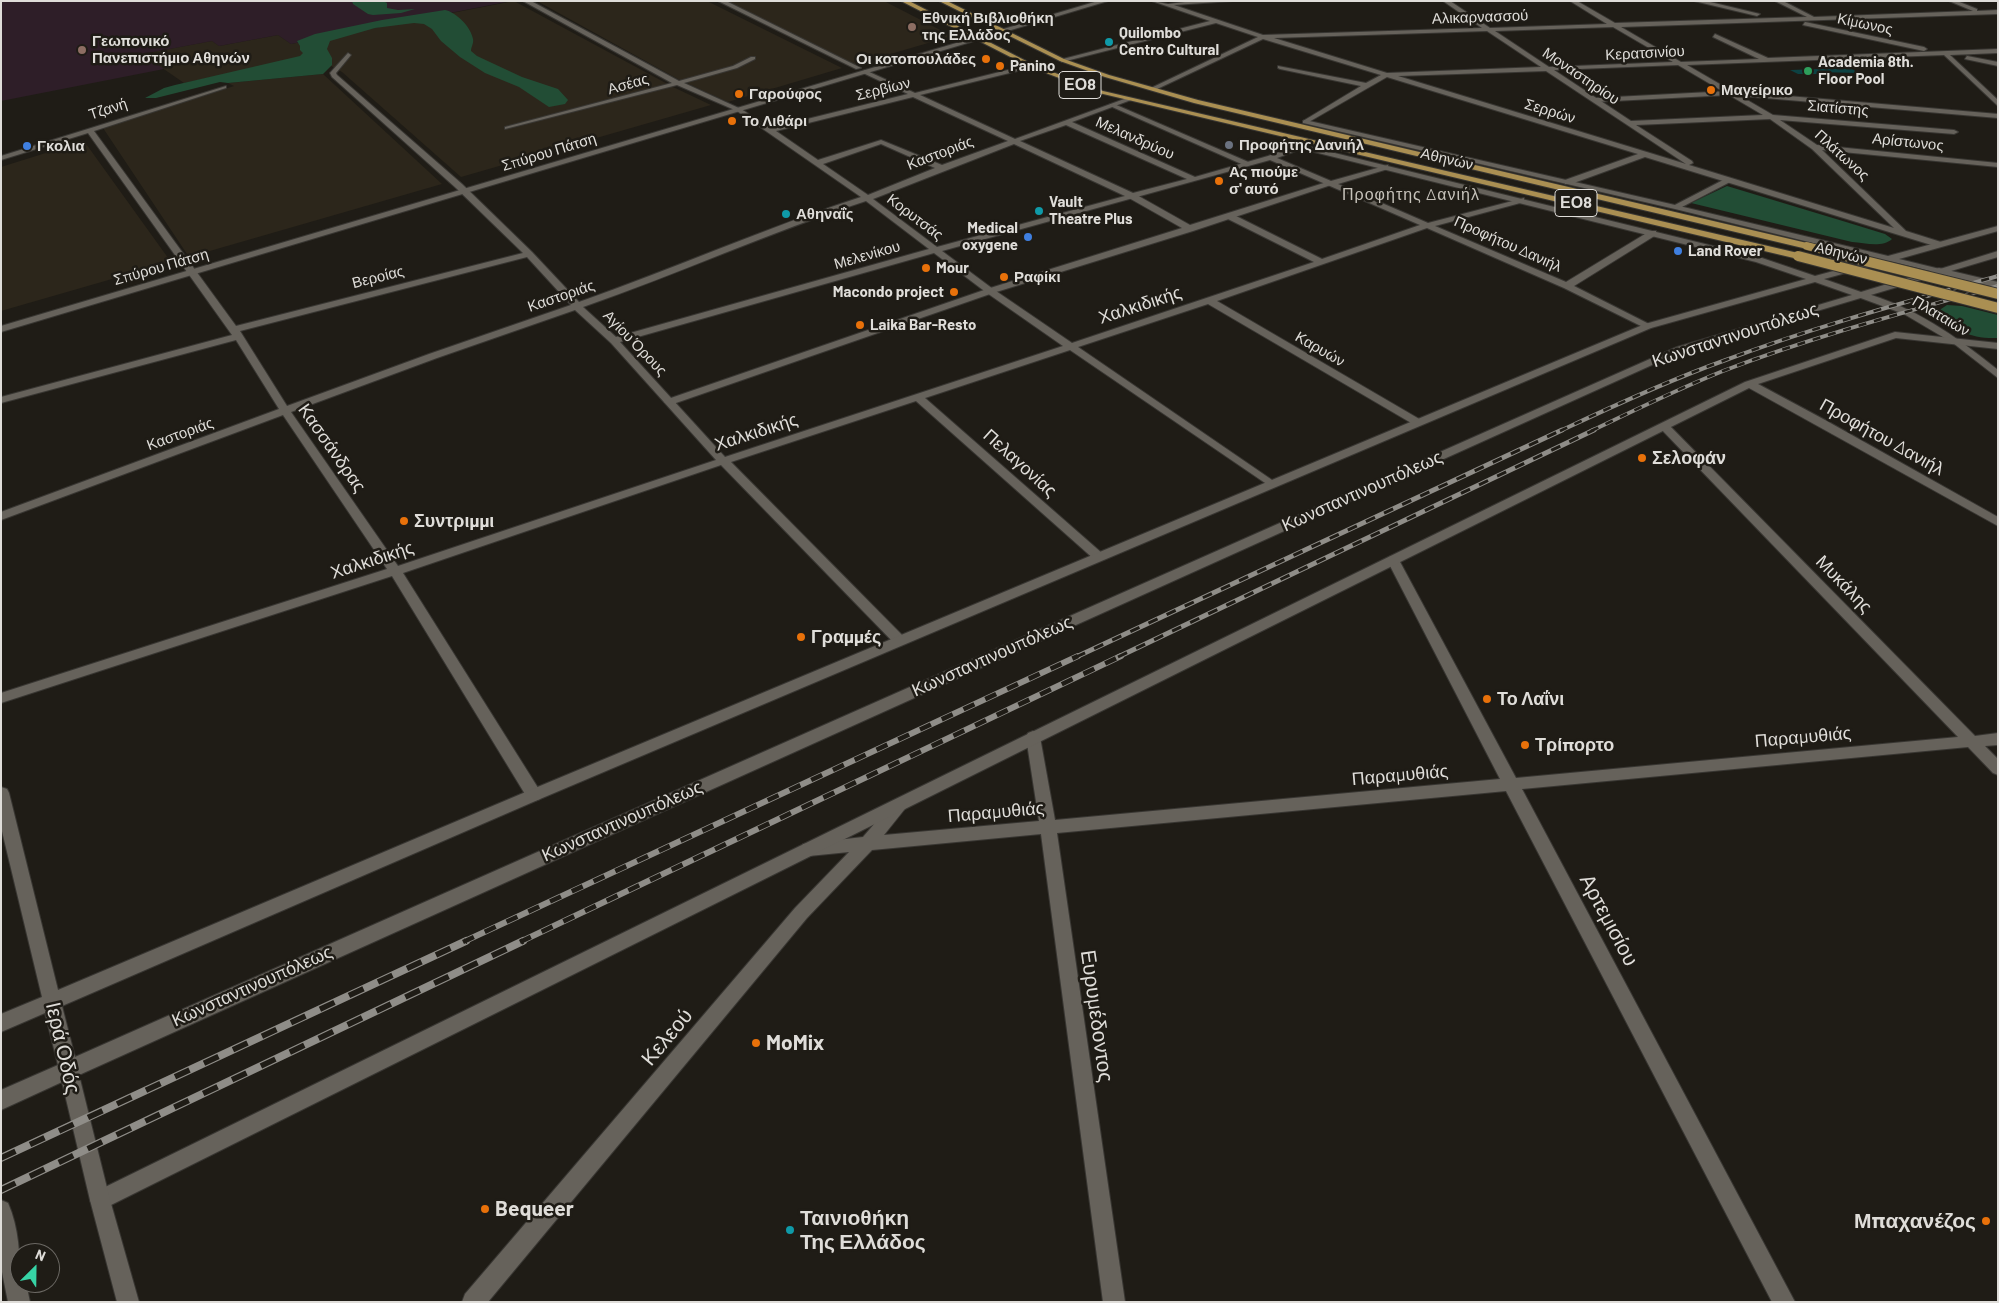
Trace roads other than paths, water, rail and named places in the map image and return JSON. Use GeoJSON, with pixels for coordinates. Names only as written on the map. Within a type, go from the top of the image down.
{"type":"FeatureCollection","features":[{"type":"Feature","properties":{"kind":"highway","name":"Αθηνών"},"geometry":{"type":"LineString","coordinates":[[904,1],[1032,66],[1077,84],[1129,99],[1798,256],[1998,308]]}},
{"type":"Feature","properties":{"kind":"highway","name":"Αθηνών"},"geometry":{"type":"LineString","coordinates":[[942,1],[1062,60],[1107,76],[1223,110],[1798,244],[1998,294]]}},
{"type":"Feature","properties":{"kind":"highway"},"geometry":{"type":"LineString","coordinates":[[1153,89],[1305,122]]}},
{"type":"Feature","properties":{"kind":"highway"},"geometry":{"type":"LineString","coordinates":[[1188,113],[1301,146]]}},
{"type":"Feature","properties":{"kind":"street","name":"Κορυτσάς"},"geometry":{"type":"LineString","coordinates":[[526,1],[678,83],[734,108],[770,130],[867,198],[990,291],[1270,484]]}},
{"type":"Feature","properties":{"kind":"street"},"geometry":{"type":"LineString","coordinates":[[721,1],[858,68]]}},
{"type":"Feature","properties":{"kind":"street","name":"Σπύρου Πάτση"},"geometry":{"type":"LineString","coordinates":[[1,320],[191,268],[734,108],[865,72],[1088,1]]}},
{"type":"Feature","properties":{"kind":"street","name":"Σπύρου Πάτση"},"geometry":{"type":"LineString","coordinates":[[999,30],[1105,1]]}},
{"type":"Feature","properties":{"kind":"street"},"geometry":{"type":"LineString","coordinates":[[1159,3],[1230,1]]}},
{"type":"Feature","properties":{"kind":"street","name":"Μοναστηρίου"},"geometry":{"type":"LineString","coordinates":[[1446,1],[1701,172]]}},
{"type":"Feature","properties":{"kind":"street","name":"Πλάτωνος"},"geometry":{"type":"LineString","coordinates":[[1572,1],[1770,117],[1815,147],[1905,233]]}},
{"type":"Feature","properties":{"kind":"street","name":"Κίμωνος"},"geometry":{"type":"LineString","coordinates":[[1697,1],[1998,64]]}},
{"type":"Feature","properties":{"kind":"street"},"geometry":{"type":"LineString","coordinates":[[1778,1],[1815,18]]}},
{"type":"Feature","properties":{"kind":"street"},"geometry":{"type":"LineString","coordinates":[[1952,1],[1998,19]]}},
{"type":"Feature","properties":{"kind":"street","name":"Σερρών"},"geometry":{"type":"LineString","coordinates":[[1159,3],[1263,38],[1938,244]]}},
{"type":"Feature","properties":{"kind":"street","name":"Αλικαρνασσού"},"geometry":{"type":"LineString","coordinates":[[1263,38],[1998,12]]}},
{"type":"Feature","properties":{"kind":"street"},"geometry":{"type":"LineString","coordinates":[[1062,60],[1215,22]]}},
{"type":"Feature","properties":{"kind":"street"},"geometry":{"type":"LineString","coordinates":[[1715,36],[1768,60]]}},
{"type":"Feature","properties":{"kind":"street","name":"Σπύρου Πάτση"},"geometry":{"type":"LineString","coordinates":[[734,108],[858,68],[974,38]]}},
{"type":"Feature","properties":{"kind":"street"},"geometry":{"type":"LineString","coordinates":[[1153,89],[1263,38]]}},
{"type":"Feature","properties":{"kind":"street","name":"Κερατσινίου"},"geometry":{"type":"LineString","coordinates":[[1305,122],[1387,75],[1998,51]]}},
{"type":"Feature","properties":{"kind":"street"},"geometry":{"type":"LineString","coordinates":[[1945,53],[1998,104]]}},
{"type":"Feature","properties":{"kind":"street","name":"Αγίου Όρους"},"geometry":{"type":"LineString","coordinates":[[348,55],[334,73],[334,76],[461,188],[530,254],[577,306],[614,341],[722,461],[900,641]]}},
{"type":"Feature","properties":{"kind":"street","name":"Ασέας"},"geometry":{"type":"LineString","coordinates":[[507,128],[728,69],[753,58]]}},
{"type":"Feature","properties":{"kind":"street","name":"Σερβίων"},"geometry":{"type":"LineString","coordinates":[[770,130],[1032,66]]}},
{"type":"Feature","properties":{"kind":"street"},"geometry":{"type":"LineString","coordinates":[[1280,67],[1367,85]]}},
{"type":"Feature","properties":{"kind":"street"},"geometry":{"type":"LineString","coordinates":[[865,72],[1012,142],[1132,196],[1190,229]]}},
{"type":"Feature","properties":{"kind":"street","name":"Τζανή"},"geometry":{"type":"LineString","coordinates":[[1,158],[224,87]]}},
{"type":"Feature","properties":{"kind":"street"},"geometry":{"type":"LineString","coordinates":[[1595,100],[1730,93],[1998,116]]}},
{"type":"Feature","properties":{"kind":"street","name":"Καστοριάς"},"geometry":{"type":"LineString","coordinates":[[1,516],[433,356],[643,283],[823,212],[867,198],[942,168],[1129,99]]}},
{"type":"Feature","properties":{"kind":"street"},"geometry":{"type":"LineString","coordinates":[[1112,105],[1249,164]]}},
{"type":"Feature","properties":{"kind":"street","name":"Σιατίστης"},"geometry":{"type":"LineString","coordinates":[[1630,123],[1770,117],[1954,132]]}},
{"type":"Feature","properties":{"kind":"street","name":"Μελανδρύου"},"geometry":{"type":"LineString","coordinates":[[1065,122],[1194,180]]}},
{"type":"Feature","properties":{"kind":"street","name":"Αθηνών"},"geometry":{"type":"LineString","coordinates":[[1305,122],[1675,207],[1998,285]]}},
{"type":"Feature","properties":{"kind":"street","name":"Κασσάνδρας"},"geometry":{"type":"LineString","coordinates":[[89,129],[191,268],[285,411],[395,571],[534,795]]}},
{"type":"Feature","properties":{"kind":"street"},"geometry":{"type":"LineString","coordinates":[[817,163],[881,142],[942,168]]}},
{"type":"Feature","properties":{"kind":"street","name":"Αθηνών"},"geometry":{"type":"LineString","coordinates":[[1301,146],[1760,260],[1861,295]]}},
{"type":"Feature","properties":{"kind":"street","name":"Μελενίκου"},"geometry":{"type":"LineString","coordinates":[[614,341],[936,250],[1194,180],[1271,158],[1301,146]]}},
{"type":"Feature","properties":{"kind":"street","name":"Αρίστωνος"},"geometry":{"type":"LineString","coordinates":[[1815,147],[1998,165]]}},
{"type":"Feature","properties":{"kind":"street"},"geometry":{"type":"LineString","coordinates":[[1568,182],[1645,154]]}},
{"type":"Feature","properties":{"kind":"street","name":"Προφήτου Δανιήλ"},"geometry":{"type":"LineString","coordinates":[[1271,158],[1567,286],[1648,326]]}},
{"type":"Feature","properties":{"kind":"street"},"geometry":{"type":"LineString","coordinates":[[669,402],[990,291],[1385,167]]}},
{"type":"Feature","properties":{"kind":"street"},"geometry":{"type":"LineString","coordinates":[[1675,207],[1728,181]]}},
{"type":"Feature","properties":{"kind":"street","name":"Χαλκιδικής"},"geometry":{"type":"LineString","coordinates":[[1,698],[395,571],[918,396],[1324,263],[1429,226],[1521,200]]}},
{"type":"Feature","properties":{"kind":"street"},"geometry":{"type":"LineString","coordinates":[[1229,216],[1324,263]]}},
{"type":"Feature","properties":{"kind":"street","name":"Κωνσταντινουπόλεως"},"geometry":{"type":"LineString","coordinates":[[1,1023],[534,795],[1648,326],[1998,228]]}},
{"type":"Feature","properties":{"kind":"street"},"geometry":{"type":"LineString","coordinates":[[1567,286],[1653,233]]}},
{"type":"Feature","properties":{"kind":"street","name":"Βεροίας"},"geometry":{"type":"LineString","coordinates":[[1,400],[235,333],[530,254]]}},
{"type":"Feature","properties":{"kind":"street","name":"Κωνσταντινουπόλεως"},"geometry":{"type":"LineString","coordinates":[[1,1100],[1680,349],[1998,254]]}},
{"type":"Feature","properties":{"kind":"street","name":"Σπύρου Πάτση"},"geometry":{"type":"LineString","coordinates":[[1,329],[191,268]]}},
{"type":"Feature","properties":{"kind":"street","name":"Πλαταιών"},"geometry":{"type":"LineString","coordinates":[[1861,295],[1907,312],[1956,341],[1998,375]]}},
{"type":"Feature","properties":{"kind":"street","name":"Καρυών"},"geometry":{"type":"LineString","coordinates":[[1209,301],[1417,422]]}},
{"type":"Feature","properties":{"kind":"street"},"geometry":{"type":"LineString","coordinates":[[100,1200],[1749,384],[1895,335],[1998,346]]}},
{"type":"Feature","properties":{"kind":"street","name":"Προφήτου Δανιήλ"},"geometry":{"type":"LineString","coordinates":[[1749,384],[1821,422],[1998,522]]}},
{"type":"Feature","properties":{"kind":"street","name":"Πελαγονίας"},"geometry":{"type":"LineString","coordinates":[[918,396],[1099,557]]}},
{"type":"Feature","properties":{"kind":"street","name":"Μυκάλης"},"geometry":{"type":"LineString","coordinates":[[1664,426],[1998,769]]}},
{"type":"Feature","properties":{"kind":"street","name":"Αρτεμισίου"},"geometry":{"type":"LineString","coordinates":[[1393,560],[1784,1302]]}},
{"type":"Feature","properties":{"kind":"street","name":"Ευρυμέδοντος"},"geometry":{"type":"LineString","coordinates":[[1033,737],[1048,827],[1114,1302]]}},
{"type":"Feature","properties":{"kind":"street","name":"Παραμυθιάς"},"geometry":{"type":"LineString","coordinates":[[805,850],[1998,739]]}},
{"type":"Feature","properties":{"kind":"street","name":"Ιερά Οδός"},"geometry":{"type":"LineString","coordinates":[[1,793],[100,1200],[128,1302]]}},
{"type":"Feature","properties":{"kind":"street","name":"Κελεού"},"geometry":{"type":"LineString","coordinates":[[473,1302],[801,913],[867,844],[900,805]]}},
{"type":"Feature","properties":{"kind":"street"},"geometry":{"type":"LineString","coordinates":[[1,1210],[4,1244],[19,1302]]}},
{"type":"Feature","properties":{"kind":"water","name":"Academia 8th. Floor Pool"},"geometry":{"type":"Polygon","coordinates":[[[1850,68],[1859,73],[1817,72],[1817,74],[1798,74],[1790,70],[1850,68]]]}},
{"type":"Feature","properties":{"kind":"railway"},"geometry":{"type":"LineString","coordinates":[[1560,431],[1661,385],[1757,349],[1860,316],[1998,276]]}},
{"type":"Feature","properties":{"kind":"railway"},"geometry":{"type":"LineString","coordinates":[[1591,431],[1723,371],[1791,347],[1998,286]]}},
{"type":"Feature","properties":{"kind":"railway"},"geometry":{"type":"LineString","coordinates":[[1076,657],[1562,430]]}},
{"type":"Feature","properties":{"kind":"railway"},"geometry":{"type":"LineString","coordinates":[[1118,657],[1594,430]]}},
{"type":"Feature","properties":{"kind":"railway"},"geometry":{"type":"LineString","coordinates":[[463,942],[1078,656]]}},
{"type":"Feature","properties":{"kind":"railway"},"geometry":{"type":"LineString","coordinates":[[520,942],[1121,656]]}},
{"type":"Feature","properties":{"kind":"railway"},"geometry":{"type":"LineString","coordinates":[[1,1158],[466,941]]}},
{"type":"Feature","properties":{"kind":"railway"},"geometry":{"type":"LineString","coordinates":[[1,1190],[523,941]]}},
{"type":"Feature","properties":{"kind":"place","name":"Εθνική Βιβλιοθήκη της Ελλάδος"},"geometry":{"type":"Point","coordinates":[912,27]}},
{"type":"Feature","properties":{"kind":"place","name":"Quilombo Centro Cultural"},"geometry":{"type":"Point","coordinates":[1109,42]}},
{"type":"Feature","properties":{"kind":"place","name":"Γεωπονικό Πανεπιστήμιο Αθηνών"},"geometry":{"type":"Point","coordinates":[82,50]}},
{"type":"Feature","properties":{"kind":"place","name":"Οι κοτοπουλάδες"},"geometry":{"type":"Point","coordinates":[986,59]}},
{"type":"Feature","properties":{"kind":"place","name":"Panino"},"geometry":{"type":"Point","coordinates":[1000,66]}},
{"type":"Feature","properties":{"kind":"place","name":"Academia 8th. Floor Pool"},"geometry":{"type":"Point","coordinates":[1808,71]}},
{"type":"Feature","properties":{"kind":"place","name":"Μαγείρικο"},"geometry":{"type":"Point","coordinates":[1711,90]}},
{"type":"Feature","properties":{"kind":"place","name":"Γαρούφος"},"geometry":{"type":"Point","coordinates":[739,94]}},
{"type":"Feature","properties":{"kind":"place","name":"Το Λιθάρι"},"geometry":{"type":"Point","coordinates":[732,121]}},
{"type":"Feature","properties":{"kind":"place","name":"Προφήτης Δανιήλ"},"geometry":{"type":"Point","coordinates":[1229,145]}},
{"type":"Feature","properties":{"kind":"place","name":"Γκολια"},"geometry":{"type":"Point","coordinates":[27,146]}},
{"type":"Feature","properties":{"kind":"place","name":"Ας πιούμε σ' αυτό"},"geometry":{"type":"Point","coordinates":[1219,181]}},
{"type":"Feature","properties":{"kind":"place","name":"Vault Theatre Plus"},"geometry":{"type":"Point","coordinates":[1039,211]}},
{"type":"Feature","properties":{"kind":"place","name":"Αθηναΐς"},"geometry":{"type":"Point","coordinates":[786,214]}},
{"type":"Feature","properties":{"kind":"place","name":"Medical oxygene"},"geometry":{"type":"Point","coordinates":[1028,237]}},
{"type":"Feature","properties":{"kind":"place","name":"Land Rover"},"geometry":{"type":"Point","coordinates":[1678,251]}},
{"type":"Feature","properties":{"kind":"place","name":"Mour"},"geometry":{"type":"Point","coordinates":[926,268]}},
{"type":"Feature","properties":{"kind":"place","name":"Ραφίκι"},"geometry":{"type":"Point","coordinates":[1004,277]}},
{"type":"Feature","properties":{"kind":"place","name":"Macondo project"},"geometry":{"type":"Point","coordinates":[954,292]}},
{"type":"Feature","properties":{"kind":"place","name":"Laika Bar-Resto"},"geometry":{"type":"Point","coordinates":[860,325]}},
{"type":"Feature","properties":{"kind":"place","name":"Σελοφάν"},"geometry":{"type":"Point","coordinates":[1642,458]}},
{"type":"Feature","properties":{"kind":"place","name":"Συντριμμι"},"geometry":{"type":"Point","coordinates":[404,521]}},
{"type":"Feature","properties":{"kind":"place","name":"Γραμμές"},"geometry":{"type":"Point","coordinates":[801,637]}},
{"type":"Feature","properties":{"kind":"place","name":"Το Λαΐνι"},"geometry":{"type":"Point","coordinates":[1487,699]}},
{"type":"Feature","properties":{"kind":"place","name":"Τρίπορτο"},"geometry":{"type":"Point","coordinates":[1525,745]}},
{"type":"Feature","properties":{"kind":"place","name":"MoMix"},"geometry":{"type":"Point","coordinates":[756,1043]}},
{"type":"Feature","properties":{"kind":"place","name":"Bequeer"},"geometry":{"type":"Point","coordinates":[485,1209]}},
{"type":"Feature","properties":{"kind":"place","name":"Μπαχανέζος"},"geometry":{"type":"Point","coordinates":[1986,1221]}},
{"type":"Feature","properties":{"kind":"place","name":"Ταινιοθήκη Της Ελλάδος"},"geometry":{"type":"Point","coordinates":[790,1230]}},
{"type":"Feature","properties":{"kind":"district","name":"Προφήτης Δανιήλ"},"geometry":{"type":"Point","coordinates":[1411,195]}}]}
